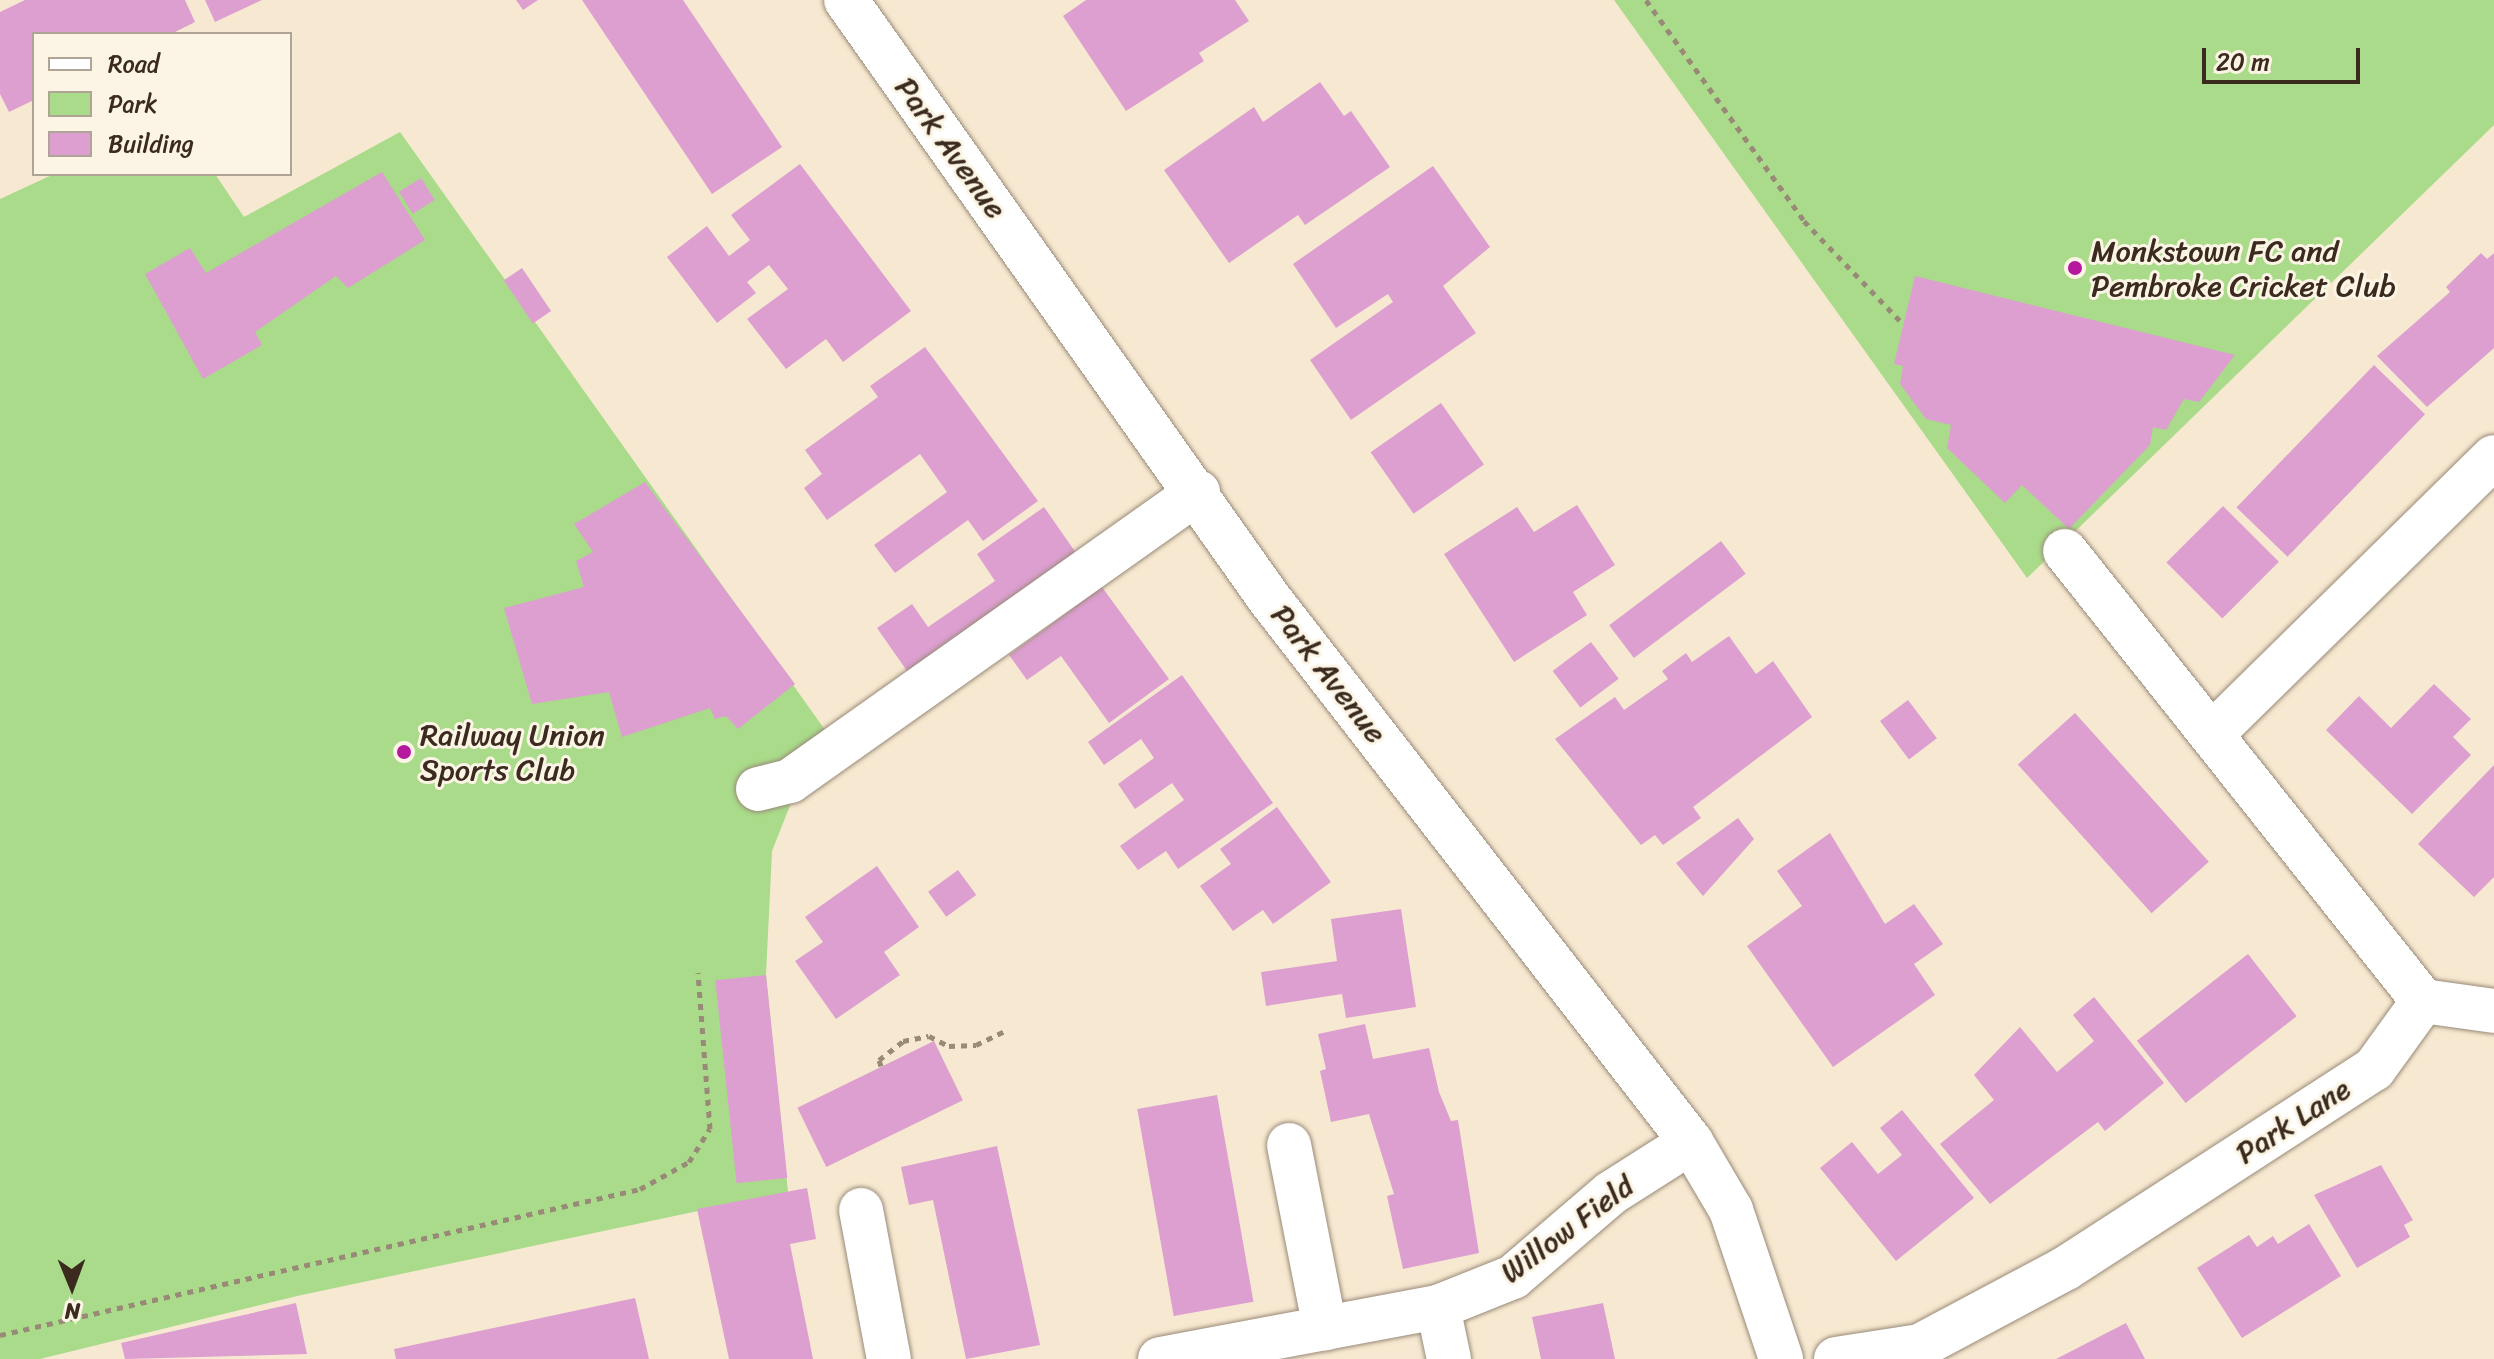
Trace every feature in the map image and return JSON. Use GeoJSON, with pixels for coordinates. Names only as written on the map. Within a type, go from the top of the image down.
{"type":"FeatureCollection","features":[{"type":"Feature","properties":{"kind":"street","name":"Park Avenue"},"geometry":{"type":"LineString","coordinates":[[846,0],[1198,492],[1268,597],[1691,1142],[1731,1210],[1781,1359]]}},
{"type":"Feature","properties":{"kind":"street"},"geometry":{"type":"LineString","coordinates":[[2212,734],[2494,457]]}},
{"type":"Feature","properties":{"kind":"street"},"geometry":{"type":"LineString","coordinates":[[758,789],[790,781],[1198,492]]}},
{"type":"Feature","properties":{"kind":"street"},"geometry":{"type":"LineString","coordinates":[[2065,551],[2423,1001],[2494,1011]]}},
{"type":"Feature","properties":{"kind":"street","name":"Park Lane"},"geometry":{"type":"LineString","coordinates":[[1836,1359],[1920,1346],[2066,1268],[2374,1069],[2423,1001]]}},
{"type":"Feature","properties":{"kind":"street","name":"Willow Field"},"geometry":{"type":"LineString","coordinates":[[1160,1359],[1438,1307],[1513,1277],[1611,1193],[1691,1142]]}},
{"type":"Feature","properties":{"kind":"street"},"geometry":{"type":"LineString","coordinates":[[1289,1145],[1325,1329]]}},
{"type":"Feature","properties":{"kind":"street"},"geometry":{"type":"LineString","coordinates":[[861,1210],[889,1359]]}},
{"type":"Feature","properties":{"kind":"street"},"geometry":{"type":"LineString","coordinates":[[1438,1307],[1449,1359]]}},
{"type":"Feature","properties":{"kind":"path"},"geometry":{"type":"LineString","coordinates":[[1646,0],[1804,221],[1904,325]]}},
{"type":"Feature","properties":{"kind":"path"},"geometry":{"type":"LineString","coordinates":[[0,1335],[640,1189],[689,1162],[710,1129],[698,972]]}},
{"type":"Feature","properties":{"kind":"path"},"geometry":{"type":"LineString","coordinates":[[881,1066],[879,1060],[903,1041],[929,1036],[949,1046],[976,1045],[1005,1031]]}},
{"type":"Feature","properties":{"kind":"green space","name":"Monkstown FC and Pembroke Cricket Club"},"geometry":{"type":"Polygon","coordinates":[[[1614,0],[2494,0],[2494,125],[2027,578],[1614,0]]]}},
{"type":"Feature","properties":{"kind":"green space","name":"Railway Union Sports Club"},"geometry":{"type":"Polygon","coordinates":[[[400,132],[830,737],[795,793],[772,851],[766,975],[788,1192],[297,1296],[40,1359],[0,1359],[0,199],[50,176],[216,176],[244,217],[400,132]]]}},
{"type":"Feature","properties":{"kind":"building"},"geometry":{"type":"Polygon","coordinates":[[[25,0],[185,0],[195,22],[175,32],[32,32],[32,101],[9,112],[0,94],[0,12],[25,0]]]}},
{"type":"Feature","properties":{"kind":"building"},"geometry":{"type":"Polygon","coordinates":[[[205,0],[262,0],[215,22],[205,0]]]}},
{"type":"Feature","properties":{"kind":"building"},"geometry":{"type":"Polygon","coordinates":[[[516,0],[538,0],[523,10],[516,0]]]}},
{"type":"Feature","properties":{"kind":"building"},"geometry":{"type":"Polygon","coordinates":[[[582,0],[683,0],[782,147],[712,194],[582,0]]]}},
{"type":"Feature","properties":{"kind":"building"},"geometry":{"type":"Polygon","coordinates":[[[1086,0],[1235,0],[1249,21],[1199,53],[1204,61],[1126,111],[1063,16],[1086,0]]]}},
{"type":"Feature","properties":{"kind":"building"},"geometry":{"type":"Polygon","coordinates":[[[1320,82],[1344,116],[1351,111],[1390,167],[1305,225],[1298,215],[1229,263],[1164,170],[1254,107],[1263,122],[1320,82]]]}},
{"type":"Feature","properties":{"kind":"building"},"geometry":{"type":"Polygon","coordinates":[[[800,164],[911,311],[843,362],[826,339],[786,369],[747,319],[788,289],[769,265],[747,282],[756,293],[717,323],[667,257],[707,226],[729,256],[750,240],[731,215],[800,164]]]}},
{"type":"Feature","properties":{"kind":"building"},"geometry":{"type":"Polygon","coordinates":[[[1433,166],[1490,247],[1443,286],[1476,333],[1351,420],[1310,360],[1393,302],[1388,294],[1336,328],[1293,264],[1433,166]]]}},
{"type":"Feature","properties":{"kind":"building"},"geometry":{"type":"Polygon","coordinates":[[[382,172],[425,240],[348,288],[336,276],[255,332],[262,345],[203,379],[145,274],[190,248],[206,273],[382,172]]]}},
{"type":"Feature","properties":{"kind":"building"},"geometry":{"type":"Polygon","coordinates":[[[421,178],[435,200],[413,214],[399,192],[421,178]]]}},
{"type":"Feature","properties":{"kind":"building"},"geometry":{"type":"Polygon","coordinates":[[[2481,253],[2487,259],[2494,253],[2494,348],[2427,407],[2377,356],[2450,292],[2446,287],[2481,253]]]}},
{"type":"Feature","properties":{"kind":"building"},"geometry":{"type":"Polygon","coordinates":[[[522,268],[551,311],[533,323],[504,280],[522,268]]]}},
{"type":"Feature","properties":{"kind":"building","name":"Monkstown FC and Pembroke Cricket Club"},"geometry":{"type":"Polygon","coordinates":[[[1915,276],[2235,355],[2199,402],[2184,399],[2166,430],[2153,427],[2150,445],[2069,529],[2022,485],[2005,503],[1947,448],[1951,425],[1926,419],[1900,384],[1903,366],[1894,364],[1915,276]]]}},
{"type":"Feature","properties":{"kind":"building"},"geometry":{"type":"Polygon","coordinates":[[[925,347],[1038,501],[983,541],[968,520],[895,573],[874,545],[947,492],[920,454],[827,520],[804,488],[822,474],[805,450],[878,397],[870,386],[925,347]]]}},
{"type":"Feature","properties":{"kind":"building"},"geometry":{"type":"Polygon","coordinates":[[[2374,365],[2425,414],[2288,557],[2236,507],[2374,365]]]}},
{"type":"Feature","properties":{"kind":"building"},"geometry":{"type":"Polygon","coordinates":[[[1441,403],[1484,464],[1414,514],[1371,452],[1441,403]]]}},
{"type":"Feature","properties":{"kind":"building"},"geometry":{"type":"Polygon","coordinates":[[[645,482],[795,684],[738,729],[726,716],[715,719],[710,708],[622,737],[609,692],[532,704],[504,608],[584,587],[576,561],[593,552],[574,524],[645,482]]]}},
{"type":"Feature","properties":{"kind":"building"},"geometry":{"type":"Polygon","coordinates":[[[1577,505],[1615,565],[1573,592],[1587,615],[1514,662],[1444,554],[1517,507],[1534,532],[1577,505]]]}},
{"type":"Feature","properties":{"kind":"building"},"geometry":{"type":"Polygon","coordinates":[[[2223,506],[2279,562],[2222,618],[2166,563],[2223,506]]]}},
{"type":"Feature","properties":{"kind":"building"},"geometry":{"type":"Polygon","coordinates":[[[1044,507],[1083,563],[914,681],[877,628],[912,604],[928,627],[995,581],[977,554],[1044,507]]]}},
{"type":"Feature","properties":{"kind":"building"},"geometry":{"type":"Polygon","coordinates":[[[1721,541],[1746,574],[1634,658],[1609,625],[1721,541]]]}},
{"type":"Feature","properties":{"kind":"building"},"geometry":{"type":"Polygon","coordinates":[[[1102,587],[1169,679],[1109,723],[1061,656],[1027,680],[1009,655],[1102,587]]]}},
{"type":"Feature","properties":{"kind":"building"},"geometry":{"type":"Polygon","coordinates":[[[1729,636],[1756,674],[1773,661],[1812,717],[1693,807],[1701,818],[1663,845],[1655,835],[1641,845],[1555,739],[1615,697],[1624,710],[1668,679],[1662,671],[1686,653],[1692,662],[1729,636]]]}},
{"type":"Feature","properties":{"kind":"building"},"geometry":{"type":"Polygon","coordinates":[[[1591,642],[1619,679],[1580,708],[1553,671],[1591,642]]]}},
{"type":"Feature","properties":{"kind":"building"},"geometry":{"type":"Polygon","coordinates":[[[1182,675],[1273,803],[1178,869],[1166,851],[1138,870],[1120,846],[1184,800],[1172,783],[1135,809],[1118,784],[1154,758],[1141,739],[1104,765],[1088,742],[1182,675]]]}},
{"type":"Feature","properties":{"kind":"building"},"geometry":{"type":"Polygon","coordinates":[[[2434,684],[2471,719],[2453,737],[2471,755],[2412,814],[2326,730],[2359,696],[2391,728],[2434,684]]]}},
{"type":"Feature","properties":{"kind":"building"},"geometry":{"type":"Polygon","coordinates":[[[1908,700],[1937,738],[1909,759],[1880,721],[1908,700]]]}},
{"type":"Feature","properties":{"kind":"building"},"geometry":{"type":"Polygon","coordinates":[[[2075,713],[2209,862],[2152,913],[2018,765],[2075,713]]]}},
{"type":"Feature","properties":{"kind":"building"},"geometry":{"type":"Polygon","coordinates":[[[2494,765],[2494,877],[2474,897],[2418,844],[2494,765]]]}},
{"type":"Feature","properties":{"kind":"building"},"geometry":{"type":"Polygon","coordinates":[[[1277,807],[1331,882],[1273,924],[1263,910],[1233,931],[1200,886],[1231,864],[1220,849],[1277,807]]]}},
{"type":"Feature","properties":{"kind":"building"},"geometry":{"type":"Polygon","coordinates":[[[1738,818],[1754,839],[1703,896],[1676,863],[1738,818]]]}},
{"type":"Feature","properties":{"kind":"building"},"geometry":{"type":"Polygon","coordinates":[[[1830,833],[1885,924],[1914,904],[1943,944],[1914,964],[1935,995],[1833,1067],[1747,946],[1802,906],[1777,871],[1830,833]]]}},
{"type":"Feature","properties":{"kind":"building"},"geometry":{"type":"Polygon","coordinates":[[[877,866],[919,927],[884,952],[900,975],[836,1019],[795,961],[823,942],[805,917],[877,866]]]}},
{"type":"Feature","properties":{"kind":"building"},"geometry":{"type":"Polygon","coordinates":[[[958,870],[976,895],[946,917],[928,892],[958,870]]]}},
{"type":"Feature","properties":{"kind":"building"},"geometry":{"type":"Polygon","coordinates":[[[1401,909],[1416,1007],[1346,1018],[1342,994],[1266,1006],[1261,972],[1337,961],[1331,919],[1401,909]]]}},
{"type":"Feature","properties":{"kind":"building"},"geometry":{"type":"Polygon","coordinates":[[[2248,954],[2297,1016],[2186,1103],[2137,1041],[2248,954]]]}},
{"type":"Feature","properties":{"kind":"building"},"geometry":{"type":"Polygon","coordinates":[[[766,975],[787,1178],[737,1183],[715,980],[766,975]]]}},
{"type":"Feature","properties":{"kind":"building"},"geometry":{"type":"Polygon","coordinates":[[[2094,997],[2164,1083],[2105,1131],[2098,1122],[1990,1204],[1940,1144],[1994,1100],[1974,1075],[2020,1027],[2057,1072],[2094,1041],[2073,1015],[2094,997]]]}},
{"type":"Feature","properties":{"kind":"building"},"geometry":{"type":"Polygon","coordinates":[[[1365,1024],[1373,1059],[1429,1048],[1439,1092],[1451,1121],[1458,1120],[1479,1253],[1403,1269],[1387,1196],[1394,1194],[1369,1114],[1331,1122],[1320,1071],[1326,1069],[1318,1034],[1365,1024]]]}},
{"type":"Feature","properties":{"kind":"building"},"geometry":{"type":"Polygon","coordinates":[[[934,1041],[963,1100],[826,1167],[797,1108],[934,1041]]]}},
{"type":"Feature","properties":{"kind":"building"},"geometry":{"type":"Polygon","coordinates":[[[1217,1095],[1253,1302],[1174,1316],[1137,1109],[1217,1095]]]}},
{"type":"Feature","properties":{"kind":"building"},"geometry":{"type":"Polygon","coordinates":[[[1902,1110],[1974,1198],[1896,1261],[1820,1168],[1852,1142],[1878,1174],[1902,1155],[1880,1128],[1902,1110]]]}},
{"type":"Feature","properties":{"kind":"building"},"geometry":{"type":"Polygon","coordinates":[[[997,1146],[1040,1345],[966,1359],[933,1200],[909,1205],[901,1167],[997,1146]]]}},
{"type":"Feature","properties":{"kind":"building"},"geometry":{"type":"Polygon","coordinates":[[[2381,1165],[2413,1220],[2404,1225],[2410,1237],[2357,1268],[2314,1195],[2381,1165]]]}},
{"type":"Feature","properties":{"kind":"building"},"geometry":{"type":"Polygon","coordinates":[[[807,1188],[816,1239],[790,1244],[813,1359],[729,1359],[697,1209],[807,1188]]]}},
{"type":"Feature","properties":{"kind":"building"},"geometry":{"type":"Polygon","coordinates":[[[2309,1224],[2341,1276],[2242,1338],[2197,1268],[2249,1235],[2257,1247],[2273,1236],[2278,1244],[2309,1224]]]}},
{"type":"Feature","properties":{"kind":"building"},"geometry":{"type":"Polygon","coordinates":[[[635,1298],[649,1359],[396,1359],[394,1349],[635,1298]]]}},
{"type":"Feature","properties":{"kind":"building"},"geometry":{"type":"Polygon","coordinates":[[[296,1303],[307,1354],[125,1359],[121,1343],[296,1303]]]}},
{"type":"Feature","properties":{"kind":"building"},"geometry":{"type":"Polygon","coordinates":[[[1603,1303],[1615,1359],[1541,1359],[1532,1317],[1603,1303]]]}},
{"type":"Feature","properties":{"kind":"building"},"geometry":{"type":"Polygon","coordinates":[[[2126,1323],[2145,1359],[2056,1359],[2126,1323]]]}},
{"type":"Feature","properties":{"kind":"place","name":"Monkstown FC and Pembroke Cricket Club"},"geometry":{"type":"Point","coordinates":[2075,268]}},
{"type":"Feature","properties":{"kind":"place","name":"Railway Union Sports Club"},"geometry":{"type":"Point","coordinates":[404,752]}}]}
